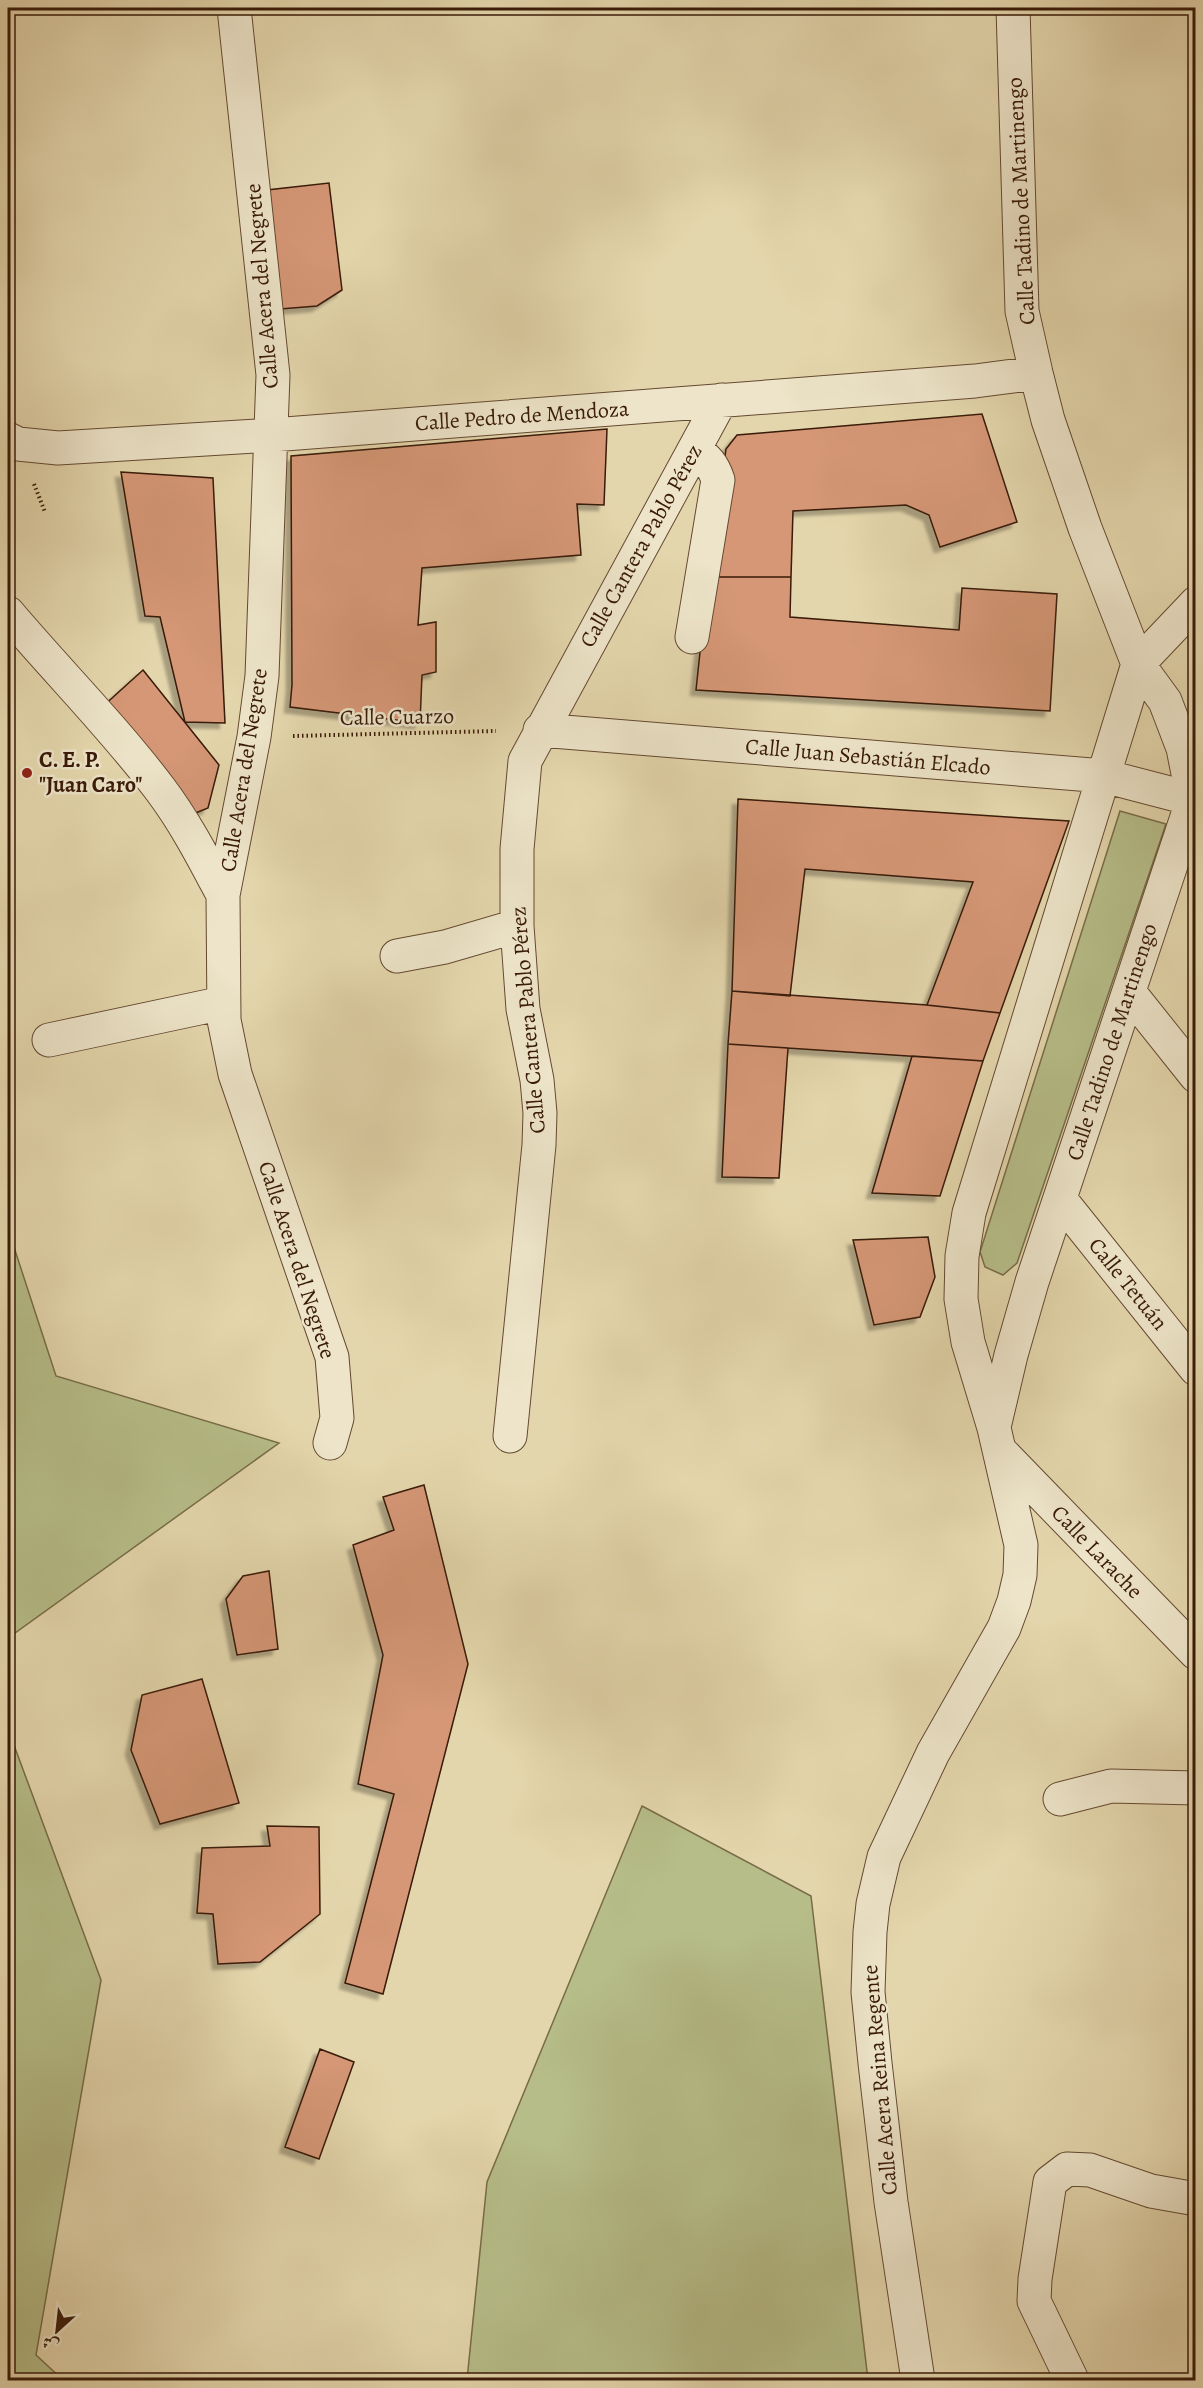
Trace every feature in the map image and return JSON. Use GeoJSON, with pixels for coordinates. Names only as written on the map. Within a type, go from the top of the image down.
{"type":"FeatureCollection","features":[{"type":"Feature","properties":{"kind":"street","name":"Calle Acera del Negrete"},"geometry":{"type":"LineString","coordinates":[[234,8],[273,375],[262,676],[254,737],[223,895],[224,1020],[235,1074],[332,1357],[337,1418],[330,1443]]}},
{"type":"Feature","properties":{"kind":"street","name":"Calle Tadino de Martinengo"},"geometry":{"type":"LineString","coordinates":[[996,1439],[1011,1355],[1060,1199],[1194,799],[1183,748],[1165,700],[1138,664],[1085,528],[1055,442],[1036,373],[1022,311],[1013,8]]}},
{"type":"Feature","properties":{"kind":"street","name":"Calle Pedro de Mendoza"},"geometry":{"type":"LineString","coordinates":[[8,439],[18,444],[58,448],[272,435],[975,381],[1036,373]]}},
{"type":"Feature","properties":{"kind":"street","name":"Calle Cantera Pablo Pérez"},"geometry":{"type":"LineString","coordinates":[[510,1436],[538,1155],[540,1113],[537,1080],[523,1009],[516,926],[518,849],[525,761],[721,400]]}},
{"type":"Feature","properties":{"kind":"street"},"geometry":{"type":"LineString","coordinates":[[692,637],[718,480],[714,468],[705,457],[694,450]]}},
{"type":"Feature","properties":{"kind":"street"},"geometry":{"type":"LineString","coordinates":[[1138,664],[1196,603]]}},
{"type":"Feature","properties":{"kind":"street"},"geometry":{"type":"LineString","coordinates":[[8,613],[161,790],[195,841],[223,895]]}},
{"type":"Feature","properties":{"kind":"street","name":"Calle Tadino de Martinengo"},"geometry":{"type":"LineString","coordinates":[[1004,1628],[1020,1575],[1021,1545],[996,1439],[968,1342],[961,1299],[964,1245],[973,1202],[1138,664]]}},
{"type":"Feature","properties":{"kind":"street","name":"Calle Juan Sebastián Elcado"},"geometry":{"type":"LineString","coordinates":[[540,730],[1104,776],[1194,799]]}},
{"type":"Feature","properties":{"kind":"street"},"geometry":{"type":"LineString","coordinates":[[397,956],[445,947],[516,926]]}},
{"type":"Feature","properties":{"kind":"street"},"geometry":{"type":"LineString","coordinates":[[1129,992],[1196,1076]]}},
{"type":"Feature","properties":{"kind":"street"},"geometry":{"type":"LineString","coordinates":[[49,1040],[223,1003]]}},
{"type":"Feature","properties":{"kind":"street","name":"Calle Tetuán"},"geometry":{"type":"LineString","coordinates":[[1060,1199],[1196,1368]]}},
{"type":"Feature","properties":{"kind":"street","name":"Calle Larache"},"geometry":{"type":"LineString","coordinates":[[996,1439],[1196,1653]]}},
{"type":"Feature","properties":{"kind":"street","name":"Calle Acera Reina Regente"},"geometry":{"type":"LineString","coordinates":[[918,2380],[891,2202],[874,2063],[868,1992],[871,1923],[884,1857],[933,1753],[1004,1628]]}},
{"type":"Feature","properties":{"kind":"street"},"geometry":{"type":"LineString","coordinates":[[1060,1799],[1111,1786],[1196,1788]]}},
{"type":"Feature","properties":{"kind":"street"},"geometry":{"type":"LineString","coordinates":[[1072,2380],[1034,2301],[1035,2279],[1050,2182],[1067,2169],[1090,2170],[1151,2191],[1196,2199]]}},
{"type":"Feature","properties":{"kind":"path","name":"Calle Cuarzo"},"geometry":{"type":"LineString","coordinates":[[254,737],[540,730]]}},
{"type":"Feature","properties":{"kind":"green space"},"geometry":{"type":"Polygon","coordinates":[[[1120,811],[1166,824],[1017,1263],[1003,1275],[985,1267],[980,1252],[1120,811]]]}},
{"type":"Feature","properties":{"kind":"green space"},"geometry":{"type":"Polygon","coordinates":[[[11,1238],[56,1376],[279,1443],[8,1638],[8,1239],[11,1238]]]}},
{"type":"Feature","properties":{"kind":"green space"},"geometry":{"type":"Polygon","coordinates":[[[8,1729],[101,1980],[36,2355],[63,2380],[8,2380],[8,1729]]]}},
{"type":"Feature","properties":{"kind":"green space"},"geometry":{"type":"Polygon","coordinates":[[[642,1806],[811,1896],[868,2380],[467,2380],[487,2182],[642,1806]]]}},
{"type":"Feature","properties":{"kind":"building"},"geometry":{"type":"Polygon","coordinates":[[[329,183],[342,290],[317,306],[268,310],[258,191],[329,183]]]}},
{"type":"Feature","properties":{"kind":"building"},"geometry":{"type":"Polygon","coordinates":[[[982,414],[1017,522],[940,547],[929,515],[906,505],[793,511],[791,577],[708,577],[726,449],[737,435],[982,414]]]}},
{"type":"Feature","properties":{"kind":"building"},"geometry":{"type":"Polygon","coordinates":[[[607,429],[604,505],[577,504],[581,555],[422,568],[418,625],[436,622],[436,672],[422,675],[420,723],[290,707],[292,685],[291,456],[607,429]]]}},
{"type":"Feature","properties":{"kind":"building"},"geometry":{"type":"Polygon","coordinates":[[[121,472],[213,478],[225,723],[185,722],[160,617],[145,616],[121,472]]]}},
{"type":"Feature","properties":{"kind":"building"},"geometry":{"type":"Polygon","coordinates":[[[708,577],[791,577],[790,617],[959,630],[962,588],[1057,594],[1050,711],[696,690],[708,577]]]}},
{"type":"Feature","properties":{"kind":"building"},"geometry":{"type":"Polygon","coordinates":[[[143,670],[219,765],[208,808],[193,814],[101,708],[143,670]]]}},
{"type":"Feature","properties":{"kind":"building"},"geometry":{"type":"Polygon","coordinates":[[[738,799],[1069,821],[1000,1013],[927,1005],[973,882],[805,869],[790,996],[732,991],[738,799]]]}},
{"type":"Feature","properties":{"kind":"building"},"geometry":{"type":"Polygon","coordinates":[[[732,991],[927,1005],[1000,1013],[983,1061],[728,1044],[732,991]]]}},
{"type":"Feature","properties":{"kind":"building"},"geometry":{"type":"Polygon","coordinates":[[[728,1044],[788,1048],[779,1178],[722,1177],[728,1044]]]}},
{"type":"Feature","properties":{"kind":"building"},"geometry":{"type":"Polygon","coordinates":[[[912,1056],[983,1061],[940,1196],[872,1193],[912,1056]]]}},
{"type":"Feature","properties":{"kind":"building"},"geometry":{"type":"Polygon","coordinates":[[[928,1237],[935,1277],[920,1317],[874,1325],[853,1240],[928,1237]]]}},
{"type":"Feature","properties":{"kind":"building"},"geometry":{"type":"Polygon","coordinates":[[[424,1485],[468,1664],[383,1994],[345,1983],[394,1794],[358,1784],[383,1655],[353,1545],[394,1530],[383,1497],[424,1485]]]}},
{"type":"Feature","properties":{"kind":"building"},"geometry":{"type":"Polygon","coordinates":[[[269,1571],[278,1649],[237,1655],[226,1599],[243,1576],[269,1571]]]}},
{"type":"Feature","properties":{"kind":"building"},"geometry":{"type":"Polygon","coordinates":[[[202,1679],[239,1803],[160,1824],[131,1750],[142,1695],[202,1679]]]}},
{"type":"Feature","properties":{"kind":"building"},"geometry":{"type":"Polygon","coordinates":[[[267,1826],[319,1827],[320,1914],[260,1962],[218,1964],[213,1914],[197,1913],[202,1848],[270,1846],[267,1826]]]}},
{"type":"Feature","properties":{"kind":"building"},"geometry":{"type":"Polygon","coordinates":[[[320,2049],[354,2062],[319,2159],[285,2147],[320,2049]]]}},
{"type":"Feature","properties":{"kind":"place","name":"C. E. P. \"Juan Caro\""},"geometry":{"type":"Point","coordinates":[27,773]}}]}
